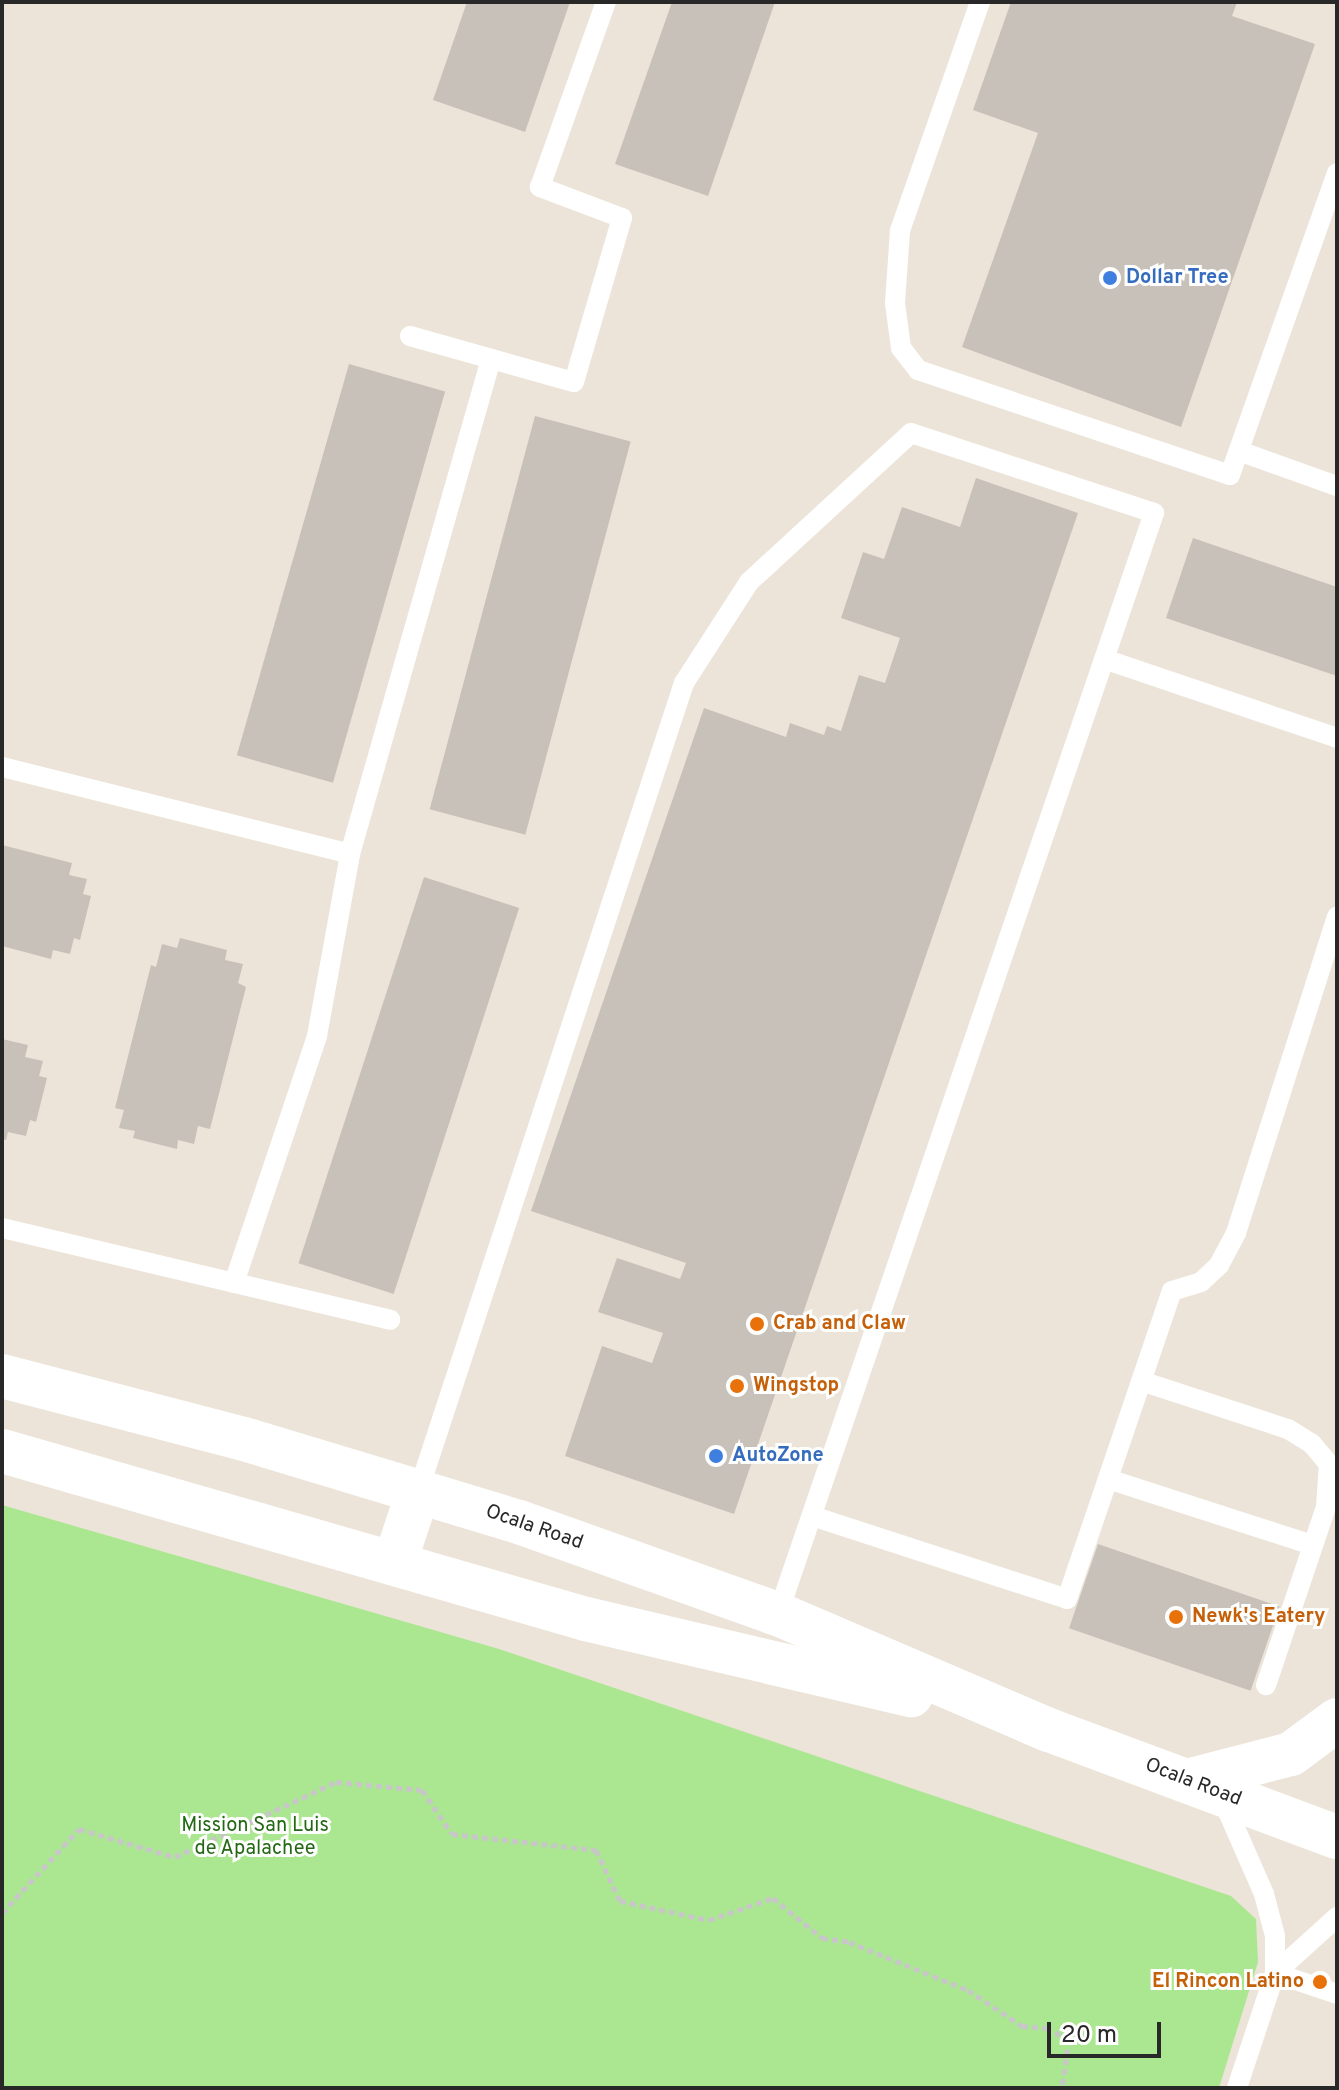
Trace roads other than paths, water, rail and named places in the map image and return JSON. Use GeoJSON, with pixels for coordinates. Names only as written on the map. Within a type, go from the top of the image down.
{"type":"FeatureCollection","features":[{"type":"Feature","properties":{"kind":"main road","name":"Ocala Road"},"geometry":{"type":"LineString","coordinates":[[2,1376],[244,1439],[519,1522],[778,1614],[1049,1730],[1337,1837]]}},
{"type":"Feature","properties":{"kind":"main road","name":"Ocala Road"},"geometry":{"type":"LineString","coordinates":[[2,1451],[586,1619],[763,1657],[1049,1730]]}},
{"type":"Feature","properties":{"kind":"main road"},"geometry":{"type":"LineString","coordinates":[[395,1562],[418,1492]]}},
{"type":"Feature","properties":{"kind":"main road"},"geometry":{"type":"LineString","coordinates":[[763,1657],[778,1614]]}},
{"type":"Feature","properties":{"kind":"main road"},"geometry":{"type":"LineString","coordinates":[[1204,1787],[1291,1754],[1337,1720]]}},
{"type":"Feature","properties":{"kind":"lane"},"geometry":{"type":"LineString","coordinates":[[410,336],[574,382],[622,218],[540,187],[606,2]]}},
{"type":"Feature","properties":{"kind":"lane"},"geometry":{"type":"LineString","coordinates":[[980,2],[900,231],[895,303],[901,348],[918,370],[1230,475],[1337,173]]}},
{"type":"Feature","properties":{"kind":"lane"},"geometry":{"type":"LineString","coordinates":[[234,1283],[317,1036],[350,854],[491,359]]}},
{"type":"Feature","properties":{"kind":"lane"},"geometry":{"type":"LineString","coordinates":[[418,1492],[684,683],[749,582],[911,433],[1154,513],[778,1614]]}},
{"type":"Feature","properties":{"kind":"lane"},"geometry":{"type":"LineString","coordinates":[[1239,451],[1337,486]]}},
{"type":"Feature","properties":{"kind":"lane"},"geometry":{"type":"LineString","coordinates":[[1104,659],[1337,738]]}},
{"type":"Feature","properties":{"kind":"lane"},"geometry":{"type":"LineString","coordinates":[[2,767],[350,854]]}},
{"type":"Feature","properties":{"kind":"lane"},"geometry":{"type":"LineString","coordinates":[[812,1516],[1067,1599],[1172,1291],[1201,1282],[1219,1265],[1236,1233],[1337,917]]}},
{"type":"Feature","properties":{"kind":"lane"},"geometry":{"type":"LineString","coordinates":[[2,1228],[390,1320]]}},
{"type":"Feature","properties":{"kind":"lane"},"geometry":{"type":"LineString","coordinates":[[1141,1381],[1288,1429],[1312,1444],[1329,1464],[1332,1475],[1326,1507],[1266,1685]]}},
{"type":"Feature","properties":{"kind":"lane"},"geometry":{"type":"LineString","coordinates":[[1108,1479],[1312,1545]]}},
{"type":"Feature","properties":{"kind":"lane"},"geometry":{"type":"LineString","coordinates":[[1204,1787],[1264,1894],[1275,1936],[1275,1973],[1237,2088]]}},
{"type":"Feature","properties":{"kind":"lane"},"geometry":{"type":"LineString","coordinates":[[1275,1973],[1337,1917]]}},
{"type":"Feature","properties":{"kind":"lane"},"geometry":{"type":"LineString","coordinates":[[1275,1973],[1337,1994]]}},
{"type":"Feature","properties":{"kind":"place","name":"Dollar Tree"},"geometry":{"type":"Point","coordinates":[1110,278]}},
{"type":"Feature","properties":{"kind":"place","name":"Crab and Claw"},"geometry":{"type":"Point","coordinates":[757,1324]}},
{"type":"Feature","properties":{"kind":"place","name":"Wingstop"},"geometry":{"type":"Point","coordinates":[737,1386]}},
{"type":"Feature","properties":{"kind":"place","name":"AutoZone"},"geometry":{"type":"Point","coordinates":[716,1456]}},
{"type":"Feature","properties":{"kind":"place","name":"Newk's Eatery"},"geometry":{"type":"Point","coordinates":[1176,1617]}},
{"type":"Feature","properties":{"kind":"place","name":"El Rincon Latino"},"geometry":{"type":"Point","coordinates":[1320,1982]}},
{"type":"Feature","properties":{"kind":"park label","name":"Mission San Luis de Apalachee"},"geometry":{"type":"Point","coordinates":[255,1838]}}]}
